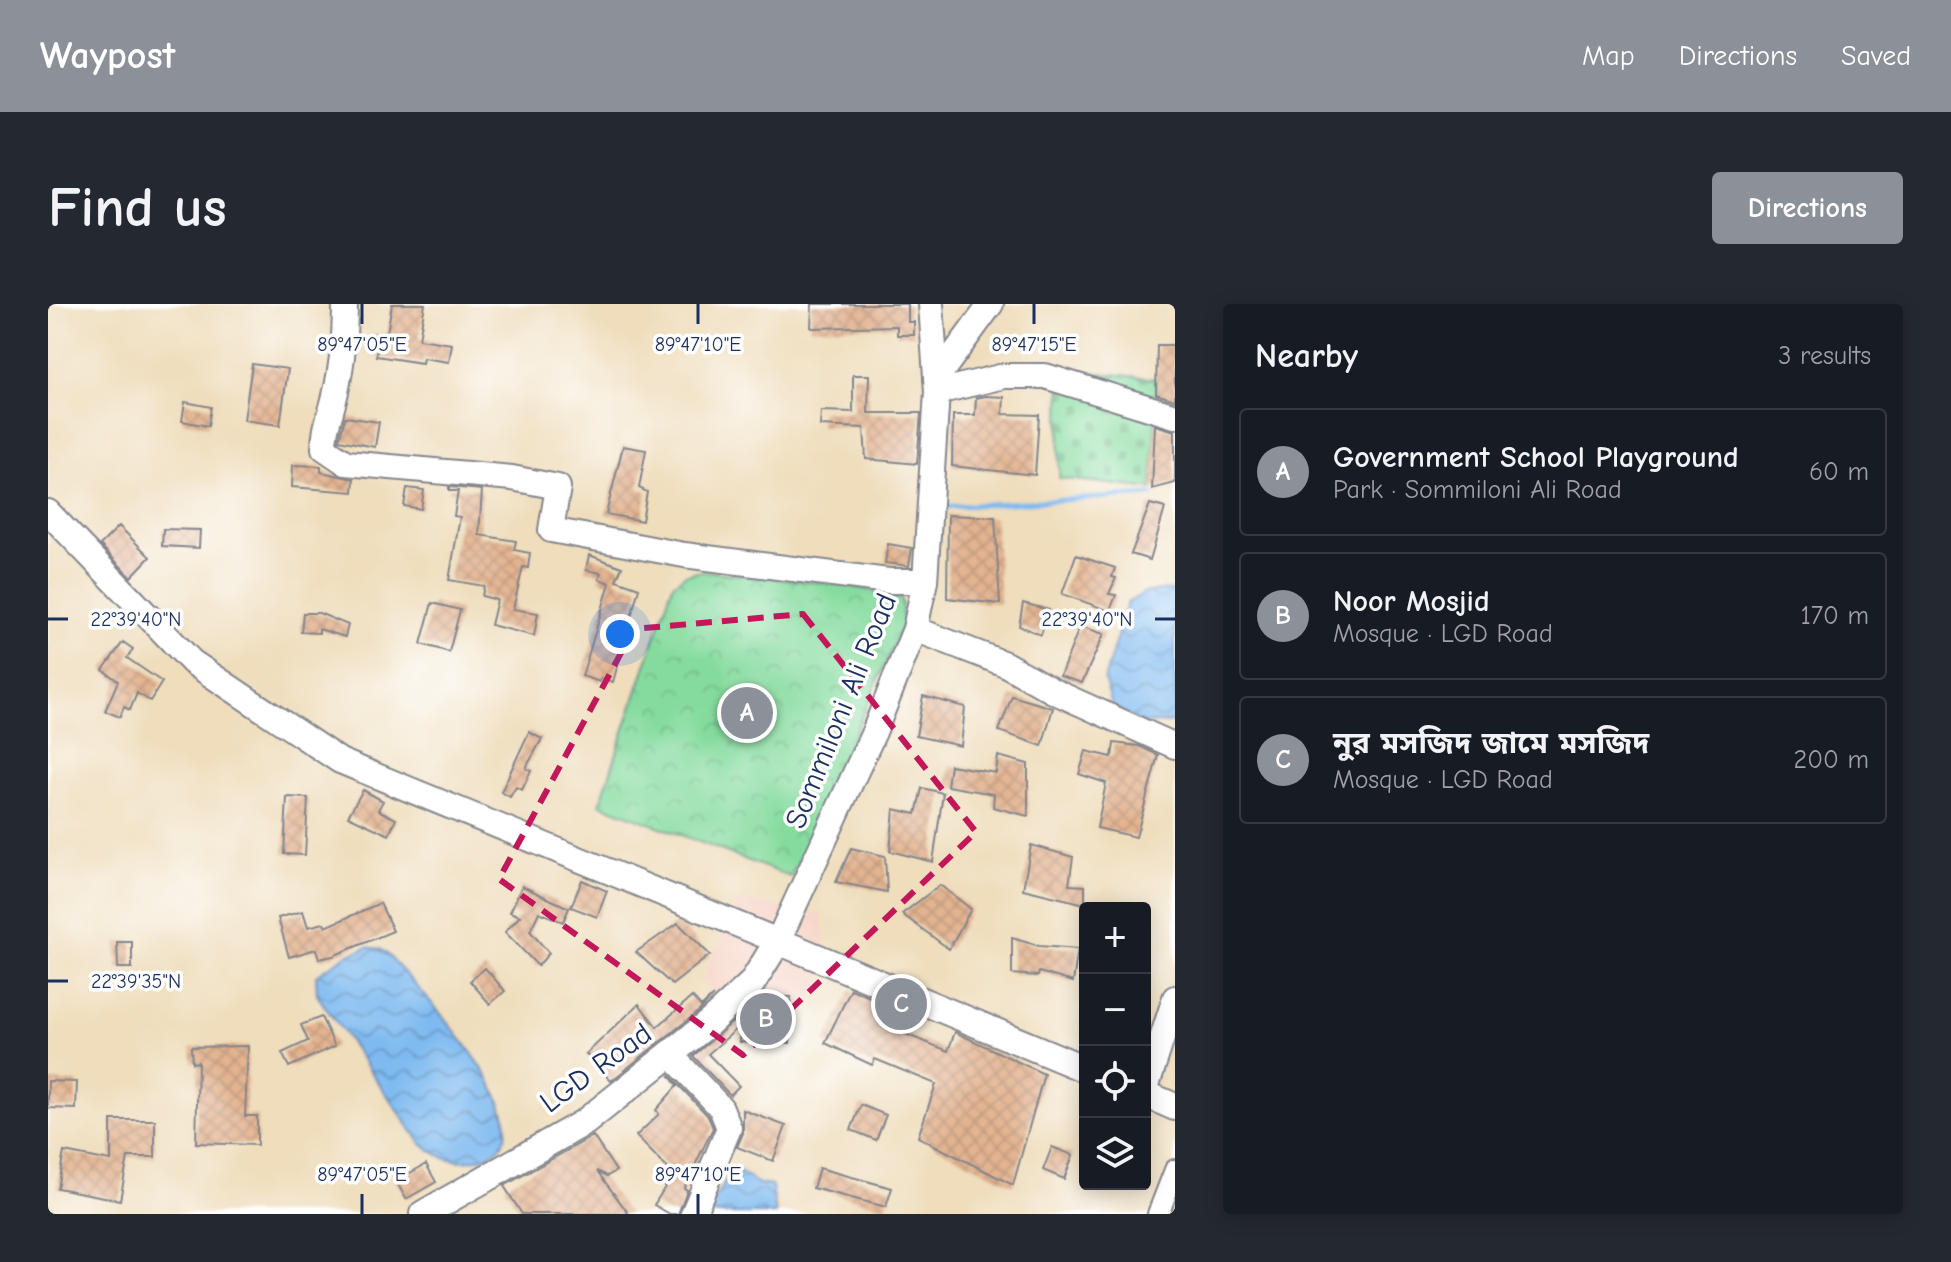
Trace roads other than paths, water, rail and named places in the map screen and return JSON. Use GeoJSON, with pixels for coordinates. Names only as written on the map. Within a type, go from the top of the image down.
{"type":"FeatureCollection","features":[{"type":"Feature","properties":{"kind":"main road","name":"LGD Road"},"geometry":{"type":"LineString","coordinates":[[423,1214],[585,1122],[752,983],[778,941]]}},
{"type":"Feature","properties":{"kind":"main road"},"geometry":{"type":"LineString","coordinates":[[778,941],[1079,1066]]}},
{"type":"Feature","properties":{"kind":"main road"},"geometry":{"type":"LineString","coordinates":[[1151,1095],[1175,1107]]}},
{"type":"Feature","properties":{"kind":"street"},"geometry":{"type":"LineString","coordinates":[[345,304],[345,335],[331,411],[325,427],[324,448],[346,463],[512,478],[558,487],[551,530],[684,555],[888,581],[925,581]]}},
{"type":"Feature","properties":{"kind":"street","name":"Sommiloni Ali Road"},"geometry":{"type":"LineString","coordinates":[[778,941],[874,732],[915,629],[925,581],[937,386],[931,304]]}},
{"type":"Feature","properties":{"kind":"street"},"geometry":{"type":"LineString","coordinates":[[937,386],[991,304]]}},
{"type":"Feature","properties":{"kind":"street"},"geometry":{"type":"LineString","coordinates":[[937,386],[1004,376],[1045,376],[1175,416]]}},
{"type":"Feature","properties":{"kind":"street"},"geometry":{"type":"LineString","coordinates":[[48,512],[192,662],[340,761],[778,941]]}},
{"type":"Feature","properties":{"kind":"street"},"geometry":{"type":"LineString","coordinates":[[915,629],[1005,664],[1053,691],[1175,746]]}},
{"type":"Feature","properties":{"kind":"street"},"geometry":{"type":"LineString","coordinates":[[1151,1073],[1175,998]]}},
{"type":"Feature","properties":{"kind":"street"},"geometry":{"type":"LineString","coordinates":[[670,1054],[721,1108],[729,1128],[693,1214]]}},
{"type":"Feature","properties":{"kind":"street"},"geometry":{"type":"LineString","coordinates":[[1158,1214],[1175,1170]]}},
{"type":"Feature","properties":{"kind":"water"},"geometry":{"type":"Polygon","coordinates":[[[1175,590],[1175,722],[1144,724],[1113,707],[1104,680],[1127,603],[1146,592],[1175,590]]]}},
{"type":"Feature","properties":{"kind":"water"},"geometry":{"type":"Polygon","coordinates":[[[368,947],[387,954],[425,995],[476,1060],[496,1093],[506,1122],[501,1145],[477,1159],[462,1161],[440,1156],[421,1143],[317,995],[316,975],[347,955],[368,947]]]}},
{"type":"Feature","properties":{"kind":"water"},"geometry":{"type":"Polygon","coordinates":[[[733,1168],[759,1184],[772,1186],[776,1214],[711,1214],[711,1206],[733,1168]]]}},
{"type":"Feature","properties":{"kind":"waterway"},"geometry":{"type":"LineString","coordinates":[[938,507],[1152,495]]}},
{"type":"Feature","properties":{"kind":"place","name":"Government School Playground"},"geometry":{"type":"Point","coordinates":[747,713]}},
{"type":"Feature","properties":{"kind":"place","name":"নুর মসজিদ জামে মসজিদ"},"geometry":{"type":"Point","coordinates":[901,1004]}},
{"type":"Feature","properties":{"kind":"place","name":"Noor Mosjid"},"geometry":{"type":"Point","coordinates":[766,1019]}}]}
